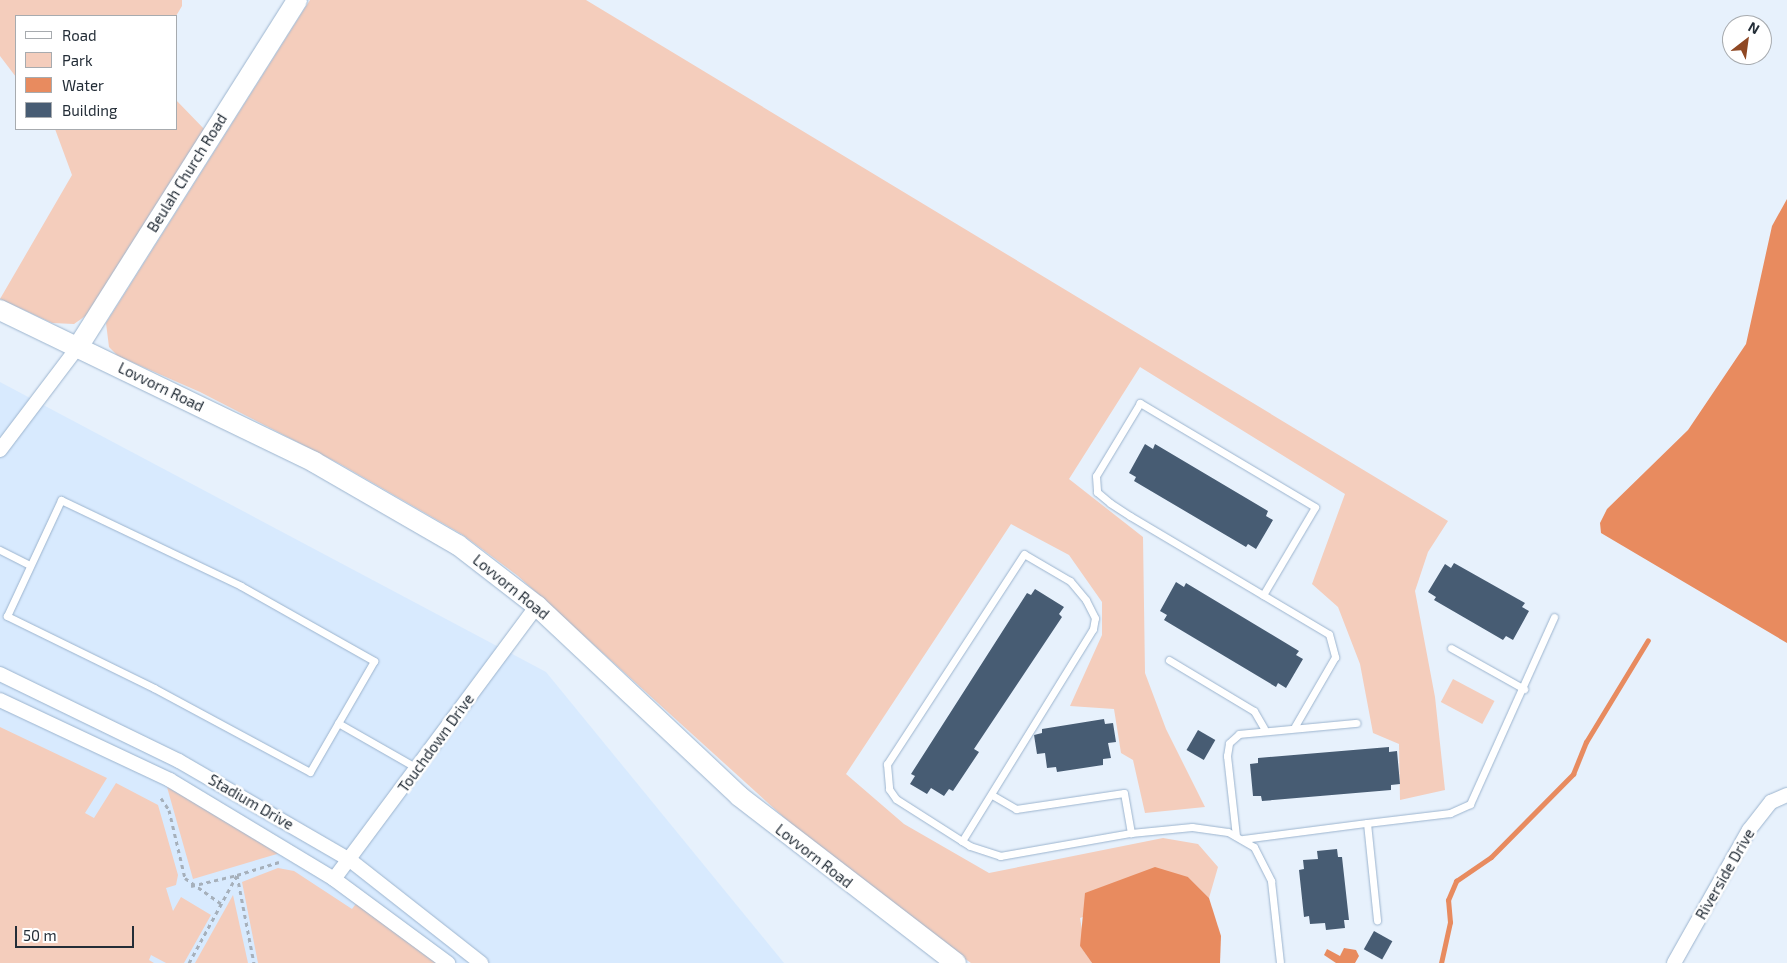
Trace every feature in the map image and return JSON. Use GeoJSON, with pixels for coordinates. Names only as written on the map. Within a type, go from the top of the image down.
{"type":"FeatureCollection","features":[{"type":"Feature","properties":{"kind":"street","name":"Beulah Church Road"},"geometry":{"type":"LineString","coordinates":[[78,347],[297,0]]}},
{"type":"Feature","properties":{"kind":"street","name":"Lovvorn Road"},"geometry":{"type":"LineString","coordinates":[[0,310],[370,492],[458,545],[537,606],[739,796],[956,963]]}},
{"type":"Feature","properties":{"kind":"street"},"geometry":{"type":"LineString","coordinates":[[0,450],[78,347]]}},
{"type":"Feature","properties":{"kind":"street","name":"Touchdown Drive"},"geometry":{"type":"LineString","coordinates":[[334,880],[537,606]]}},
{"type":"Feature","properties":{"kind":"street","name":"Stadium Drive"},"geometry":{"type":"LineString","coordinates":[[0,674],[179,761],[350,860],[480,963]]}},
{"type":"Feature","properties":{"kind":"street","name":"Stadium Drive"},"geometry":{"type":"LineString","coordinates":[[0,700],[170,780],[334,880],[448,963]]}},
{"type":"Feature","properties":{"kind":"street","name":"Riverside Drive"},"geometry":{"type":"LineString","coordinates":[[1674,963],[1749,830],[1771,802],[1787,795]]}},
{"type":"Feature","properties":{"kind":"lane"},"geometry":{"type":"LineString","coordinates":[[1263,595],[1315,507],[1140,403],[1096,476],[1097,492],[1263,595],[1329,634],[1336,649],[1295,726]]}},
{"type":"Feature","properties":{"kind":"lane"},"geometry":{"type":"LineString","coordinates":[[61,500],[241,586],[374,661],[310,772],[154,688],[7,616],[29,565],[61,500]]}},
{"type":"Feature","properties":{"kind":"lane"},"geometry":{"type":"LineString","coordinates":[[0,550],[29,565]]}},
{"type":"Feature","properties":{"kind":"lane"},"geometry":{"type":"LineString","coordinates":[[962,841],[1093,629],[1094,618],[1086,600],[1070,582],[1024,554],[884,772],[896,799],[962,841],[984,854],[1000,856],[1131,833],[1192,827],[1239,838],[1450,813],[1470,804],[1524,689],[1554,617]]}},
{"type":"Feature","properties":{"kind":"lane"},"geometry":{"type":"LineString","coordinates":[[1451,648],[1524,689]]}},
{"type":"Feature","properties":{"kind":"lane"},"geometry":{"type":"LineString","coordinates":[[1168,660],[1254,711],[1264,728]]}},
{"type":"Feature","properties":{"kind":"lane"},"geometry":{"type":"LineString","coordinates":[[1280,963],[1271,880],[1259,854],[1239,838],[1229,743],[1238,734],[1264,728],[1356,722]]}},
{"type":"Feature","properties":{"kind":"lane"},"geometry":{"type":"LineString","coordinates":[[338,723],[417,768]]}},
{"type":"Feature","properties":{"kind":"lane"},"geometry":{"type":"LineString","coordinates":[[992,795],[1016,809],[1124,793],[1131,833]]}},
{"type":"Feature","properties":{"kind":"lane"},"geometry":{"type":"LineString","coordinates":[[1367,823],[1377,920]]}},
{"type":"Feature","properties":{"kind":"path"},"geometry":{"type":"LineString","coordinates":[[161,798],[169,810],[185,878],[191,886],[223,905]]}},
{"type":"Feature","properties":{"kind":"path"},"geometry":{"type":"LineString","coordinates":[[191,886],[237,875],[285,860]]}},
{"type":"Feature","properties":{"kind":"path"},"geometry":{"type":"LineString","coordinates":[[189,963],[223,905],[237,875]]}},
{"type":"Feature","properties":{"kind":"path"},"geometry":{"type":"LineString","coordinates":[[237,875],[254,963]]}},
{"type":"Feature","properties":{"kind":"shaded area"},"geometry":{"type":"Polygon","coordinates":[[[0,382],[546,672],[784,963],[0,963],[0,382]]]}},
{"type":"Feature","properties":{"kind":"green space"},"geometry":{"type":"Polygon","coordinates":[[[0,0],[182,0],[182,6],[177,15],[15,15],[15,76],[0,56],[0,0]]]}},
{"type":"Feature","properties":{"kind":"green space"},"geometry":{"type":"Polygon","coordinates":[[[310,0],[586,0],[1448,521],[1428,552],[1415,591],[1435,697],[1445,790],[1400,800],[1399,744],[1373,733],[1360,664],[1338,607],[1312,584],[1345,494],[1140,367],[1069,479],[1143,537],[1145,673],[1166,729],[1205,807],[1145,813],[1133,760],[1121,753],[1114,709],[1070,706],[1102,635],[1102,602],[1069,555],[1011,524],[846,774],[904,824],[989,873],[1163,838],[1198,844],[1218,867],[1209,898],[1188,877],[1080,918],[1084,941],[1080,946],[1092,963],[971,963],[854,881],[518,576],[463,535],[340,464],[200,392],[118,356],[109,347],[106,323],[310,0]]]}},
{"type":"Feature","properties":{"kind":"green space"},"geometry":{"type":"Polygon","coordinates":[[[178,102],[206,131],[91,312],[74,324],[52,323],[0,299],[72,175],[55,130],[178,130],[178,102]]]}},
{"type":"Feature","properties":{"kind":"green space"},"geometry":{"type":"Polygon","coordinates":[[[1453,679],[1494,701],[1482,724],[1441,702],[1453,679]]]}},
{"type":"Feature","properties":{"kind":"green space"},"geometry":{"type":"Polygon","coordinates":[[[0,727],[107,778],[85,813],[94,818],[116,783],[158,805],[178,875],[176,885],[166,888],[173,911],[181,897],[211,915],[184,963],[166,963],[151,955],[149,960],[154,963],[0,963],[0,727]]]}},
{"type":"Feature","properties":{"kind":"green space"},"geometry":{"type":"Polygon","coordinates":[[[167,787],[279,849],[277,854],[193,879],[167,787]]]}},
{"type":"Feature","properties":{"kind":"green space"},"geometry":{"type":"Polygon","coordinates":[[[278,868],[294,871],[352,909],[358,901],[441,963],[258,963],[242,882],[278,868]]]}},
{"type":"Feature","properties":{"kind":"green space"},"geometry":{"type":"Polygon","coordinates":[[[233,895],[248,963],[195,963],[233,895]]]}},
{"type":"Feature","properties":{"kind":"water"},"geometry":{"type":"Polygon","coordinates":[[[1787,199],[1787,643],[1601,533],[1600,523],[1607,509],[1688,430],[1746,344],[1772,226],[1787,199]]]}},
{"type":"Feature","properties":{"kind":"water"},"geometry":{"type":"Polygon","coordinates":[[[1155,867],[1188,877],[1209,898],[1221,936],[1220,963],[1092,963],[1080,946],[1085,893],[1155,867]]]}},
{"type":"Feature","properties":{"kind":"water"},"geometry":{"type":"Polygon","coordinates":[[[1344,948],[1356,950],[1359,956],[1355,963],[1336,963],[1324,955],[1327,949],[1340,956],[1344,948]]]}},
{"type":"Feature","properties":{"kind":"building"},"geometry":{"type":"Polygon","coordinates":[[[1145,444],[1153,449],[1155,444],[1268,511],[1266,516],[1273,520],[1256,549],[1248,544],[1246,547],[1134,481],[1136,477],[1129,473],[1145,444]]]}},
{"type":"Feature","properties":{"kind":"building"},"geometry":{"type":"Polygon","coordinates":[[[1454,563],[1525,603],[1522,607],[1529,611],[1513,640],[1506,636],[1503,640],[1434,600],[1436,597],[1428,592],[1445,564],[1451,568],[1454,563]]]}},
{"type":"Feature","properties":{"kind":"building"},"geometry":{"type":"Polygon","coordinates":[[[1176,582],[1184,587],[1186,583],[1299,651],[1296,655],[1303,659],[1286,688],[1278,683],[1276,687],[1164,620],[1167,615],[1160,611],[1176,582]]]}},
{"type":"Feature","properties":{"kind":"building"},"geometry":{"type":"Polygon","coordinates":[[[1035,589],[1064,607],[1059,614],[1062,617],[974,749],[979,752],[953,791],[949,789],[944,796],[931,788],[927,794],[910,784],[915,776],[911,774],[1027,593],[1031,595],[1035,589]]]}},
{"type":"Feature","properties":{"kind":"building"},"geometry":{"type":"Polygon","coordinates":[[[1104,719],[1105,724],[1113,723],[1116,742],[1108,743],[1111,758],[1103,759],[1103,765],[1057,772],[1056,767],[1047,768],[1045,753],[1037,754],[1034,735],[1042,733],[1042,729],[1104,719]]]}},
{"type":"Feature","properties":{"kind":"building"},"geometry":{"type":"Polygon","coordinates":[[[1198,730],[1215,740],[1204,760],[1186,750],[1198,730]]]}},
{"type":"Feature","properties":{"kind":"building"},"geometry":{"type":"Polygon","coordinates":[[[1389,747],[1389,752],[1397,751],[1400,784],[1391,785],[1391,790],[1262,801],[1261,796],[1253,796],[1250,764],[1258,763],[1258,758],[1389,747]]]}},
{"type":"Feature","properties":{"kind":"building"},"geometry":{"type":"Polygon","coordinates":[[[1337,849],[1338,857],[1342,857],[1349,920],[1344,920],[1345,928],[1326,930],[1325,923],[1310,924],[1309,916],[1304,917],[1299,870],[1304,869],[1303,860],[1318,859],[1317,851],[1337,849]]]}},
{"type":"Feature","properties":{"kind":"building"},"geometry":{"type":"Polygon","coordinates":[[[1374,931],[1392,941],[1382,960],[1364,949],[1374,931]]]}},
{"type":"Feature","properties":{"kind":"waterway"},"geometry":{"type":"LineString","coordinates":[[1441,963],[1450,922],[1448,900],[1456,881],[1491,857],[1573,774],[1586,742],[1648,640]]}}]}
